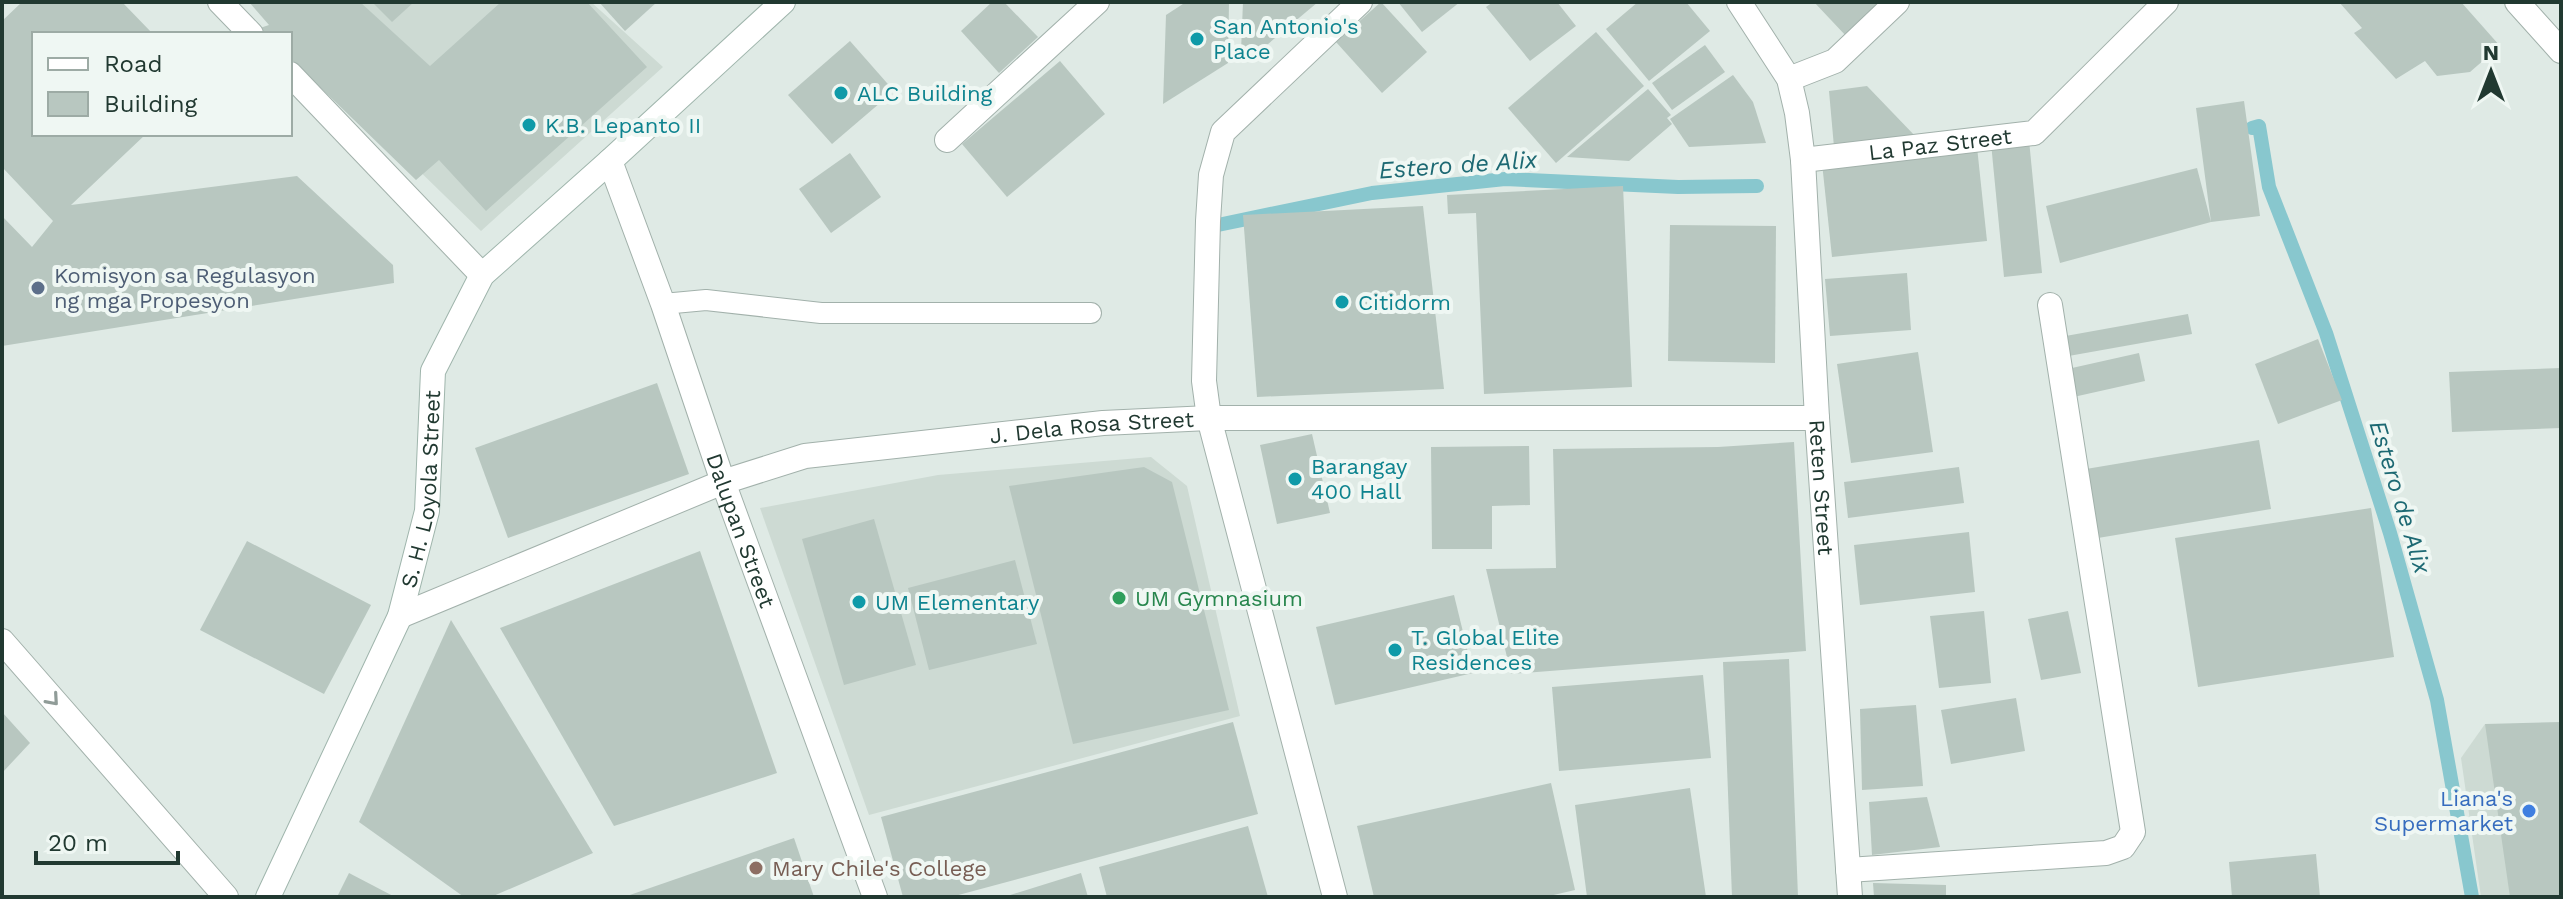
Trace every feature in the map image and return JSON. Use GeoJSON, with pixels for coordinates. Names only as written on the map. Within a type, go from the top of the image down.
{"type":"FeatureCollection","features":[{"type":"Feature","properties":{"kind":"street"},"geometry":{"type":"LineString","coordinates":[[220,2],[249,32]]}},
{"type":"Feature","properties":{"kind":"street","name":"S. H. Loyola Street"},"geometry":{"type":"LineString","coordinates":[[268,897],[400,616],[427,511],[433,371],[482,275],[783,2]]}},
{"type":"Feature","properties":{"kind":"street"},"geometry":{"type":"LineString","coordinates":[[947,140],[1097,2]]}},
{"type":"Feature","properties":{"kind":"street"},"geometry":{"type":"LineString","coordinates":[[1335,897],[1209,418],[1204,381],[1208,221],[1211,175],[1223,132],[1360,2]]}},
{"type":"Feature","properties":{"kind":"street"},"geometry":{"type":"LineString","coordinates":[[1739,2],[1789,79],[1835,61],[1897,2]]}},
{"type":"Feature","properties":{"kind":"street","name":"La Paz Street"},"geometry":{"type":"LineString","coordinates":[[1803,160],[2034,133],[2166,2]]}},
{"type":"Feature","properties":{"kind":"street"},"geometry":{"type":"LineString","coordinates":[[2517,2],[2561,51]]}},
{"type":"Feature","properties":{"kind":"street"},"geometry":{"type":"LineString","coordinates":[[292,76],[482,275]]}},
{"type":"Feature","properties":{"kind":"street","name":"Reten Street"},"geometry":{"type":"LineString","coordinates":[[1789,79],[1803,160],[1817,418],[1850,897]]}},
{"type":"Feature","properties":{"kind":"street","name":"Dalupan Street"},"geometry":{"type":"LineString","coordinates":[[610,161],[663,304],[723,482],[875,897]]}},
{"type":"Feature","properties":{"kind":"street"},"geometry":{"type":"LineString","coordinates":[[1848,870],[2106,853],[2123,847],[2133,832],[2050,305]]}},
{"type":"Feature","properties":{"kind":"street","name":"J. Dela Rosa Street"},"geometry":{"type":"LineString","coordinates":[[400,616],[723,482],[805,456],[1103,423],[1209,418],[1817,418]]}},
{"type":"Feature","properties":{"kind":"street"},"geometry":{"type":"LineString","coordinates":[[2,641],[226,897]]}},
{"type":"Feature","properties":{"kind":"lane"},"geometry":{"type":"LineString","coordinates":[[663,304],[706,300],[821,313],[1091,313]]}},
{"type":"Feature","properties":{"kind":"shaded area"},"geometry":{"type":"Polygon","coordinates":[[[249,2],[591,2],[663,67],[481,231],[292,47],[292,32],[287,32],[249,2]]]}},
{"type":"Feature","properties":{"kind":"shaded area"},"geometry":{"type":"Polygon","coordinates":[[[1151,457],[1187,486],[1240,716],[869,815],[760,508],[938,475],[1151,457]]]}},
{"type":"Feature","properties":{"kind":"shaded area"},"geometry":{"type":"Polygon","coordinates":[[[2485,724],[2561,897],[2481,897],[2461,758],[2485,724]]]}},
{"type":"Feature","properties":{"kind":"building"},"geometry":{"type":"Polygon","coordinates":[[[22,2],[122,2],[151,32],[32,32],[32,136],[144,136],[71,205],[297,176],[393,265],[394,283],[2,346],[2,216],[32,247],[53,221],[2,167],[2,21],[22,2]]]}},
{"type":"Feature","properties":{"kind":"building"},"geometry":{"type":"Polygon","coordinates":[[[249,2],[360,2],[430,66],[501,2],[587,2],[647,67],[486,211],[439,160],[416,180],[292,60],[292,32],[264,32],[260,28],[269,25],[249,2]]]}},
{"type":"Feature","properties":{"kind":"building"},"geometry":{"type":"Polygon","coordinates":[[[372,2],[414,2],[392,22],[372,2]]]}},
{"type":"Feature","properties":{"kind":"building"},"geometry":{"type":"Polygon","coordinates":[[[599,2],[657,2],[625,31],[599,2]]]}},
{"type":"Feature","properties":{"kind":"building"},"geometry":{"type":"Polygon","coordinates":[[[992,2],[1004,2],[1038,37],[999,73],[961,31],[992,2]]]}},
{"type":"Feature","properties":{"kind":"building","name":"San Antonio's Place"},"geometry":{"type":"Polygon","coordinates":[[[1186,2],[1229,2],[1228,63],[1163,104],[1166,15],[1186,2]]]}},
{"type":"Feature","properties":{"kind":"building"},"geometry":{"type":"Polygon","coordinates":[[[1243,2],[1318,2],[1249,60],[1241,51],[1243,2]]]}},
{"type":"Feature","properties":{"kind":"building"},"geometry":{"type":"Polygon","coordinates":[[[1381,2],[1427,52],[1382,93],[1336,42],[1381,2]]]}},
{"type":"Feature","properties":{"kind":"building"},"geometry":{"type":"Polygon","coordinates":[[[1398,2],[1460,2],[1422,32],[1398,2]]]}},
{"type":"Feature","properties":{"kind":"building"},"geometry":{"type":"Polygon","coordinates":[[[1493,2],[1557,2],[1576,26],[1530,61],[1486,7],[1493,2]]]}},
{"type":"Feature","properties":{"kind":"building"},"geometry":{"type":"Polygon","coordinates":[[[1638,2],[1686,2],[1710,31],[1649,81],[1606,29],[1638,2]]]}},
{"type":"Feature","properties":{"kind":"building"},"geometry":{"type":"Polygon","coordinates":[[[1814,2],[1884,2],[1847,37],[1814,2]]]}},
{"type":"Feature","properties":{"kind":"building"},"geometry":{"type":"Polygon","coordinates":[[[2339,2],[2461,2],[2500,46],[2470,72],[2437,76],[2425,61],[2396,79],[2354,33],[2362,28],[2339,2]]]}},
{"type":"Feature","properties":{"kind":"building"},"geometry":{"type":"Polygon","coordinates":[[[1596,32],[1644,86],[1556,163],[1508,108],[1596,32]]]}},
{"type":"Feature","properties":{"kind":"building","name":"ALC Building"},"geometry":{"type":"Polygon","coordinates":[[[850,41],[894,91],[832,144],[788,95],[850,41]]]}},
{"type":"Feature","properties":{"kind":"building"},"geometry":{"type":"Polygon","coordinates":[[[1705,45],[1725,72],[1672,110],[1652,83],[1705,45]]]}},
{"type":"Feature","properties":{"kind":"building"},"geometry":{"type":"Polygon","coordinates":[[[1060,61],[1105,114],[1007,197],[962,144],[1060,61]]]}},
{"type":"Feature","properties":{"kind":"building"},"geometry":{"type":"Polygon","coordinates":[[[1733,75],[1753,102],[1766,143],[1689,147],[1670,119],[1733,75]]]}},
{"type":"Feature","properties":{"kind":"building"},"geometry":{"type":"Polygon","coordinates":[[[1867,86],[1917,138],[1834,147],[1829,91],[1867,86]]]}},
{"type":"Feature","properties":{"kind":"building"},"geometry":{"type":"Polygon","coordinates":[[[1648,89],[1671,115],[1667,118],[1672,124],[1629,161],[1567,157],[1648,89]]]}},
{"type":"Feature","properties":{"kind":"building"},"geometry":{"type":"Polygon","coordinates":[[[2244,101],[2260,216],[2211,222],[2196,108],[2244,101]]]}},
{"type":"Feature","properties":{"kind":"building"},"geometry":{"type":"Polygon","coordinates":[[[2029,140],[2042,273],[2004,277],[1991,143],[2029,140]]]}},
{"type":"Feature","properties":{"kind":"building"},"geometry":{"type":"Polygon","coordinates":[[[1977,147],[1987,241],[1832,257],[1822,163],[1977,147]]]}},
{"type":"Feature","properties":{"kind":"building"},"geometry":{"type":"Polygon","coordinates":[[[850,153],[881,197],[831,233],[799,189],[850,153]]]}},
{"type":"Feature","properties":{"kind":"building"},"geometry":{"type":"Polygon","coordinates":[[[2197,168],[2211,222],[2060,263],[2046,206],[2197,168]]]}},
{"type":"Feature","properties":{"kind":"building"},"geometry":{"type":"Polygon","coordinates":[[[1623,186],[1632,387],[1484,394],[1476,213],[1448,214],[1447,195],[1623,186]]]}},
{"type":"Feature","properties":{"kind":"building","name":"Citidorm"},"geometry":{"type":"Polygon","coordinates":[[[1423,206],[1444,389],[1257,397],[1243,215],[1423,206]]]}},
{"type":"Feature","properties":{"kind":"building"},"geometry":{"type":"Polygon","coordinates":[[[1670,225],[1776,226],[1775,363],[1668,361],[1670,225]]]}},
{"type":"Feature","properties":{"kind":"building"},"geometry":{"type":"Polygon","coordinates":[[[1907,273],[1911,330],[1830,336],[1825,279],[1907,273]]]}},
{"type":"Feature","properties":{"kind":"building"},"geometry":{"type":"Polygon","coordinates":[[[2188,314],[2192,334],[2063,357],[2060,337],[2188,314]]]}},
{"type":"Feature","properties":{"kind":"building"},"geometry":{"type":"Polygon","coordinates":[[[2318,339],[2342,400],[2278,424],[2255,364],[2318,339]]]}},
{"type":"Feature","properties":{"kind":"building"},"geometry":{"type":"Polygon","coordinates":[[[1918,352],[1933,452],[1851,463],[1837,364],[1918,352]]]}},
{"type":"Feature","properties":{"kind":"building"},"geometry":{"type":"Polygon","coordinates":[[[2139,353],[2145,381],[2069,398],[2063,370],[2139,353]]]}},
{"type":"Feature","properties":{"kind":"building"},"geometry":{"type":"Polygon","coordinates":[[[2561,368],[2561,428],[2452,432],[2449,372],[2561,368]]]}},
{"type":"Feature","properties":{"kind":"building"},"geometry":{"type":"Polygon","coordinates":[[[657,383],[689,474],[508,538],[475,448],[657,383]]]}},
{"type":"Feature","properties":{"kind":"building","name":"Barangay 400 Hall"},"geometry":{"type":"Polygon","coordinates":[[[1312,434],[1330,513],[1277,524],[1260,445],[1312,434]]]}},
{"type":"Feature","properties":{"kind":"building"},"geometry":{"type":"Polygon","coordinates":[[[2259,440],[2271,509],[2098,538],[2086,469],[2259,440]]]}},
{"type":"Feature","properties":{"kind":"building"},"geometry":{"type":"Polygon","coordinates":[[[1794,442],[1806,651],[1511,674],[1486,569],[1556,568],[1553,449],[1718,447],[1794,442]]]}},
{"type":"Feature","properties":{"kind":"building"},"geometry":{"type":"Polygon","coordinates":[[[1529,446],[1530,505],[1492,506],[1492,549],[1432,549],[1431,447],[1529,446]]]}},
{"type":"Feature","properties":{"kind":"building","name":"UM Gymnasium"},"geometry":{"type":"Polygon","coordinates":[[[1144,467],[1172,482],[1229,710],[1073,744],[1009,486],[1144,467]]]}},
{"type":"Feature","properties":{"kind":"building"},"geometry":{"type":"Polygon","coordinates":[[[1959,467],[1964,503],[1848,518],[1844,482],[1959,467]]]}},
{"type":"Feature","properties":{"kind":"building"},"geometry":{"type":"Polygon","coordinates":[[[2371,508],[2394,657],[2198,687],[2175,538],[2371,508]]]}},
{"type":"Feature","properties":{"kind":"building","name":"UM Elementary"},"geometry":{"type":"Polygon","coordinates":[[[874,519],[916,665],[844,685],[802,539],[874,519]]]}},
{"type":"Feature","properties":{"kind":"building"},"geometry":{"type":"Polygon","coordinates":[[[1969,532],[1975,592],[1860,605],[1854,545],[1969,532]]]}},
{"type":"Feature","properties":{"kind":"building"},"geometry":{"type":"Polygon","coordinates":[[[247,541],[371,605],[324,694],[200,630],[247,541]]]}},
{"type":"Feature","properties":{"kind":"building"},"geometry":{"type":"Polygon","coordinates":[[[700,551],[777,773],[614,826],[500,628],[700,551]]]}},
{"type":"Feature","properties":{"kind":"building"},"geometry":{"type":"Polygon","coordinates":[[[1015,560],[1037,644],[929,670],[908,588],[1015,560]]]}},
{"type":"Feature","properties":{"kind":"building","name":"T. Global Elite Residences"},"geometry":{"type":"Polygon","coordinates":[[[1454,595],[1473,673],[1335,705],[1316,627],[1454,595]]]}},
{"type":"Feature","properties":{"kind":"building"},"geometry":{"type":"Polygon","coordinates":[[[1984,611],[1991,683],[1939,688],[1930,616],[1984,611]]]}},
{"type":"Feature","properties":{"kind":"building"},"geometry":{"type":"Polygon","coordinates":[[[2068,611],[2081,673],[2041,680],[2028,619],[2068,611]]]}},
{"type":"Feature","properties":{"kind":"building"},"geometry":{"type":"Polygon","coordinates":[[[451,620],[593,853],[491,897],[464,897],[359,822],[451,620]]]}},
{"type":"Feature","properties":{"kind":"building"},"geometry":{"type":"Polygon","coordinates":[[[1789,659],[1798,897],[1732,897],[1723,662],[1789,659]]]}},
{"type":"Feature","properties":{"kind":"building"},"geometry":{"type":"Polygon","coordinates":[[[1703,675],[1711,758],[1559,771],[1552,687],[1703,675]]]}},
{"type":"Feature","properties":{"kind":"building"},"geometry":{"type":"Polygon","coordinates":[[[2016,698],[2025,751],[1951,764],[1941,710],[2016,698]]]}},
{"type":"Feature","properties":{"kind":"building"},"geometry":{"type":"Polygon","coordinates":[[[1916,705],[1923,786],[1862,790],[1860,709],[1916,705]]]}},
{"type":"Feature","properties":{"kind":"building"},"geometry":{"type":"Polygon","coordinates":[[[2,712],[30,743],[2,773],[2,712]]]}},
{"type":"Feature","properties":{"kind":"building"},"geometry":{"type":"Polygon","coordinates":[[[1233,722],[1258,814],[951,897],[903,897],[881,817],[1233,722]]]}},
{"type":"Feature","properties":{"kind":"building","name":"Liana's Supermarket"},"geometry":{"type":"Polygon","coordinates":[[[2561,722],[2561,897],[2510,897],[2485,724],[2561,722]]]}},
{"type":"Feature","properties":{"kind":"building"},"geometry":{"type":"Polygon","coordinates":[[[1551,783],[1575,890],[1545,897],[1374,897],[1357,826],[1551,783]]]}},
{"type":"Feature","properties":{"kind":"building"},"geometry":{"type":"Polygon","coordinates":[[[1690,788],[1706,897],[1587,897],[1575,805],[1690,788]]]}},
{"type":"Feature","properties":{"kind":"building"},"geometry":{"type":"Polygon","coordinates":[[[1927,797],[1940,847],[1872,855],[1869,802],[1927,797]]]}},
{"type":"Feature","properties":{"kind":"building"},"geometry":{"type":"Polygon","coordinates":[[[1248,826],[1268,897],[1107,897],[1099,867],[1248,826]]]}},
{"type":"Feature","properties":{"kind":"building","name":"Mary Chile's College"},"geometry":{"type":"Polygon","coordinates":[[[794,838],[814,897],[624,897],[794,838]]]}},
{"type":"Feature","properties":{"kind":"building"},"geometry":{"type":"Polygon","coordinates":[[[2316,854],[2320,897],[2232,897],[2229,862],[2316,854]]]}},
{"type":"Feature","properties":{"kind":"building"},"geometry":{"type":"Polygon","coordinates":[[[349,873],[395,897],[337,897],[349,873]]]}},
{"type":"Feature","properties":{"kind":"building"},"geometry":{"type":"Polygon","coordinates":[[[1081,873],[1088,897],[1007,897],[1007,896],[1081,873]]]}},
{"type":"Feature","properties":{"kind":"building"},"geometry":{"type":"Polygon","coordinates":[[[1873,883],[1946,885],[1946,897],[1874,897],[1873,883]]]}},
{"type":"Feature","properties":{"kind":"waterway","name":"Estero de Alix"},"geometry":{"type":"LineString","coordinates":[[2252,128],[2259,126],[2269,187],[2326,333],[2390,533],[2437,700],[2472,897]]}},
{"type":"Feature","properties":{"kind":"waterway","name":"Estero de Alix"},"geometry":{"type":"LineString","coordinates":[[1213,226],[1372,193],[1505,179],[1678,187],[1757,186]]}},
{"type":"Feature","properties":{"kind":"place","name":"San Antonio's Place"},"geometry":{"type":"Point","coordinates":[1197,39]}},
{"type":"Feature","properties":{"kind":"place","name":"ALC Building"},"geometry":{"type":"Point","coordinates":[841,93]}},
{"type":"Feature","properties":{"kind":"place","name":"K.B. Lepanto II"},"geometry":{"type":"Point","coordinates":[529,125]}},
{"type":"Feature","properties":{"kind":"place","name":"Komisyon sa Regulasyon ng mga Propesyon"},"geometry":{"type":"Point","coordinates":[38,288]}},
{"type":"Feature","properties":{"kind":"place","name":"Citidorm"},"geometry":{"type":"Point","coordinates":[1342,302]}},
{"type":"Feature","properties":{"kind":"place","name":"Barangay 400 Hall"},"geometry":{"type":"Point","coordinates":[1295,479]}},
{"type":"Feature","properties":{"kind":"place","name":"UM Gymnasium"},"geometry":{"type":"Point","coordinates":[1119,598]}},
{"type":"Feature","properties":{"kind":"place","name":"UM Elementary"},"geometry":{"type":"Point","coordinates":[859,602]}},
{"type":"Feature","properties":{"kind":"place","name":"T. Global Elite Residences"},"geometry":{"type":"Point","coordinates":[1395,650]}},
{"type":"Feature","properties":{"kind":"place","name":"Liana's Supermarket"},"geometry":{"type":"Point","coordinates":[2529,811]}},
{"type":"Feature","properties":{"kind":"place","name":"Mary Chile's College"},"geometry":{"type":"Point","coordinates":[756,868]}}]}
